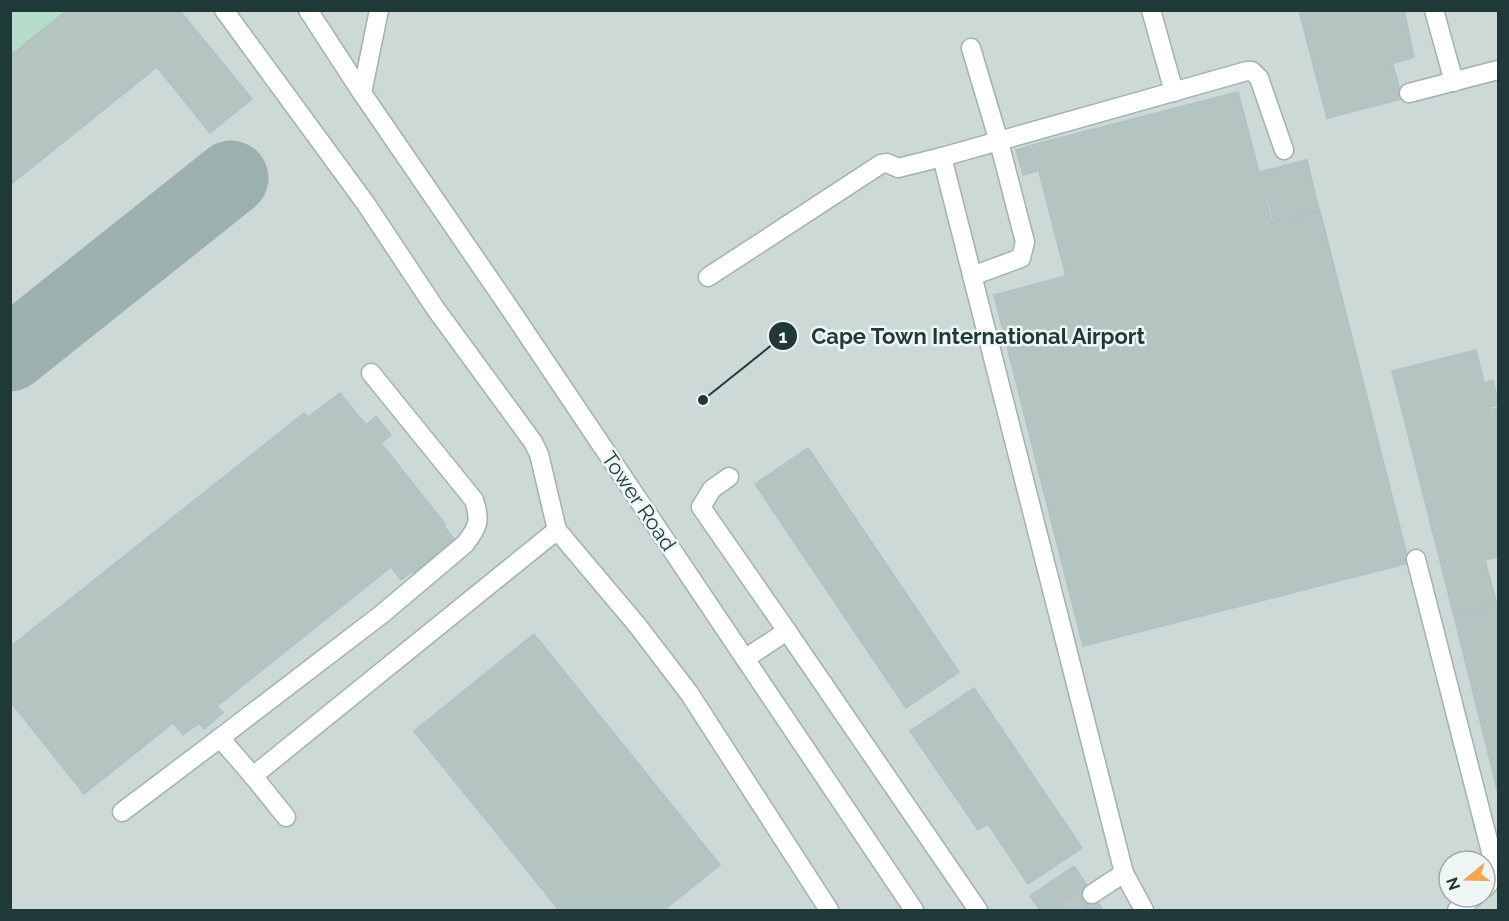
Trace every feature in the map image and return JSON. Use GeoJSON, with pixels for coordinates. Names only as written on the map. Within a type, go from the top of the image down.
{"type":"FeatureCollection","features":[{"type":"Feature","properties":{"kind":"street"},"geometry":{"type":"LineString","coordinates":[[224,10],[366,204],[435,308],[533,442],[539,454],[557,530],[637,625],[689,693],[829,910]]}},
{"type":"Feature","properties":{"kind":"street","name":"Tower Road"},"geometry":{"type":"LineString","coordinates":[[308,10],[914,910]]}},
{"type":"Feature","properties":{"kind":"street"},"geometry":{"type":"LineString","coordinates":[[362,93],[380,10]]}},
{"type":"Feature","properties":{"kind":"street"},"geometry":{"type":"LineString","coordinates":[[1151,10],[1174,92]]}},
{"type":"Feature","properties":{"kind":"street"},"geometry":{"type":"LineString","coordinates":[[1434,10],[1454,81]]}},
{"type":"Feature","properties":{"kind":"street"},"geometry":{"type":"LineString","coordinates":[[971,48],[1025,242],[1021,258],[972,276]]}},
{"type":"Feature","properties":{"kind":"street"},"geometry":{"type":"LineString","coordinates":[[1409,93],[1498,70]]}},
{"type":"Feature","properties":{"kind":"street"},"geometry":{"type":"LineString","coordinates":[[708,277],[876,166],[887,163],[898,168],[942,157],[1247,71],[1252,71],[1259,78],[1284,150]]}},
{"type":"Feature","properties":{"kind":"street"},"geometry":{"type":"LineString","coordinates":[[942,157],[1124,873],[1144,910]]}},
{"type":"Feature","properties":{"kind":"street"},"geometry":{"type":"LineString","coordinates":[[122,812],[382,614],[465,544],[476,530],[479,520],[474,500],[371,373]]}},
{"type":"Feature","properties":{"kind":"street"},"geometry":{"type":"LineString","coordinates":[[729,477],[712,489],[701,507],[978,910]]}},
{"type":"Feature","properties":{"kind":"street"},"geometry":{"type":"LineString","coordinates":[[253,776],[557,530]]}},
{"type":"Feature","properties":{"kind":"street"},"geometry":{"type":"LineString","coordinates":[[1416,559],[1490,849]]}},
{"type":"Feature","properties":{"kind":"street"},"geometry":{"type":"LineString","coordinates":[[746,658],[787,631]]}},
{"type":"Feature","properties":{"kind":"street"},"geometry":{"type":"LineString","coordinates":[[220,738],[286,817]]}},
{"type":"Feature","properties":{"kind":"street"},"geometry":{"type":"LineString","coordinates":[[1092,894],[1124,873]]}},
{"type":"Feature","properties":{"kind":"shaded area"},"geometry":{"type":"Polygon","coordinates":[[[11,11],[1498,11],[1498,910],[11,910],[11,11]]]}},
{"type":"Feature","properties":{"kind":"green space"},"geometry":{"type":"Polygon","coordinates":[[[11,10],[66,10],[66,11],[11,55],[11,10]]]}},
{"type":"Feature","properties":{"kind":"building"},"geometry":{"type":"Polygon","coordinates":[[[67,10],[183,10],[181,12],[252,99],[210,133],[157,67],[10,185],[10,56],[67,10]]]}},
{"type":"Feature","properties":{"kind":"building"},"geometry":{"type":"Polygon","coordinates":[[[1299,10],[1404,10],[1414,57],[1387,65],[1393,64],[1402,99],[1327,118],[1299,10]]]}},
{"type":"Feature","properties":{"kind":"building"},"geometry":{"type":"Polygon","coordinates":[[[1238,92],[1259,172],[1307,160],[1319,210],[1274,222],[1267,197],[1265,198],[1272,223],[1320,211],[1409,563],[1083,646],[994,295],[1066,276],[1032,145],[1238,92]]]}},
{"type":"Feature","properties":{"kind":"building"},"geometry":{"type":"Polygon","coordinates":[[[1030,146],[1037,171],[1023,175],[1016,150],[1030,146]]]}},
{"type":"Feature","properties":{"kind":"building"},"geometry":{"type":"Polygon","coordinates":[[[1476,350],[1484,383],[1493,380],[1498,402],[1498,405],[1490,407],[1491,410],[1498,408],[1498,557],[1485,560],[1497,605],[1454,616],[1392,371],[1476,350]]]}},
{"type":"Feature","properties":{"kind":"building"},"geometry":{"type":"Polygon","coordinates":[[[340,393],[366,425],[376,416],[391,435],[381,443],[455,540],[401,580],[391,567],[217,706],[223,713],[204,729],[199,723],[183,735],[173,723],[84,794],[10,701],[10,647],[304,413],[308,417],[340,393]]]}},
{"type":"Feature","properties":{"kind":"building"},"geometry":{"type":"Polygon","coordinates":[[[808,448],[959,672],[906,708],[755,484],[808,448]]]}},
{"type":"Feature","properties":{"kind":"building"},"geometry":{"type":"Polygon","coordinates":[[[1498,604],[1498,793],[1454,616],[1498,604]]]}},
{"type":"Feature","properties":{"kind":"building"},"geometry":{"type":"Polygon","coordinates":[[[534,634],[720,865],[664,910],[559,910],[414,731],[534,634]]]}},
{"type":"Feature","properties":{"kind":"building"},"geometry":{"type":"Polygon","coordinates":[[[974,688],[1082,848],[1028,884],[988,824],[978,830],[910,731],[974,688]]]}},
{"type":"Feature","properties":{"kind":"building"},"geometry":{"type":"Polygon","coordinates":[[[1074,866],[1103,910],[1040,910],[1030,896],[1074,866]]]}},
{"type":"Feature","properties":{"kind":"taxiway"},"geometry":{"type":"LineString","coordinates":[[10,354],[231,178]]}},
{"type":"Feature","properties":{"kind":"tunnel"},"geometry":{"type":"LineString","coordinates":[[1066,910],[1092,894]]}},
{"type":"Feature","properties":{"kind":"place","name":"Cape Town International Airport"},"geometry":{"type":"Point","coordinates":[703,400]}}]}
